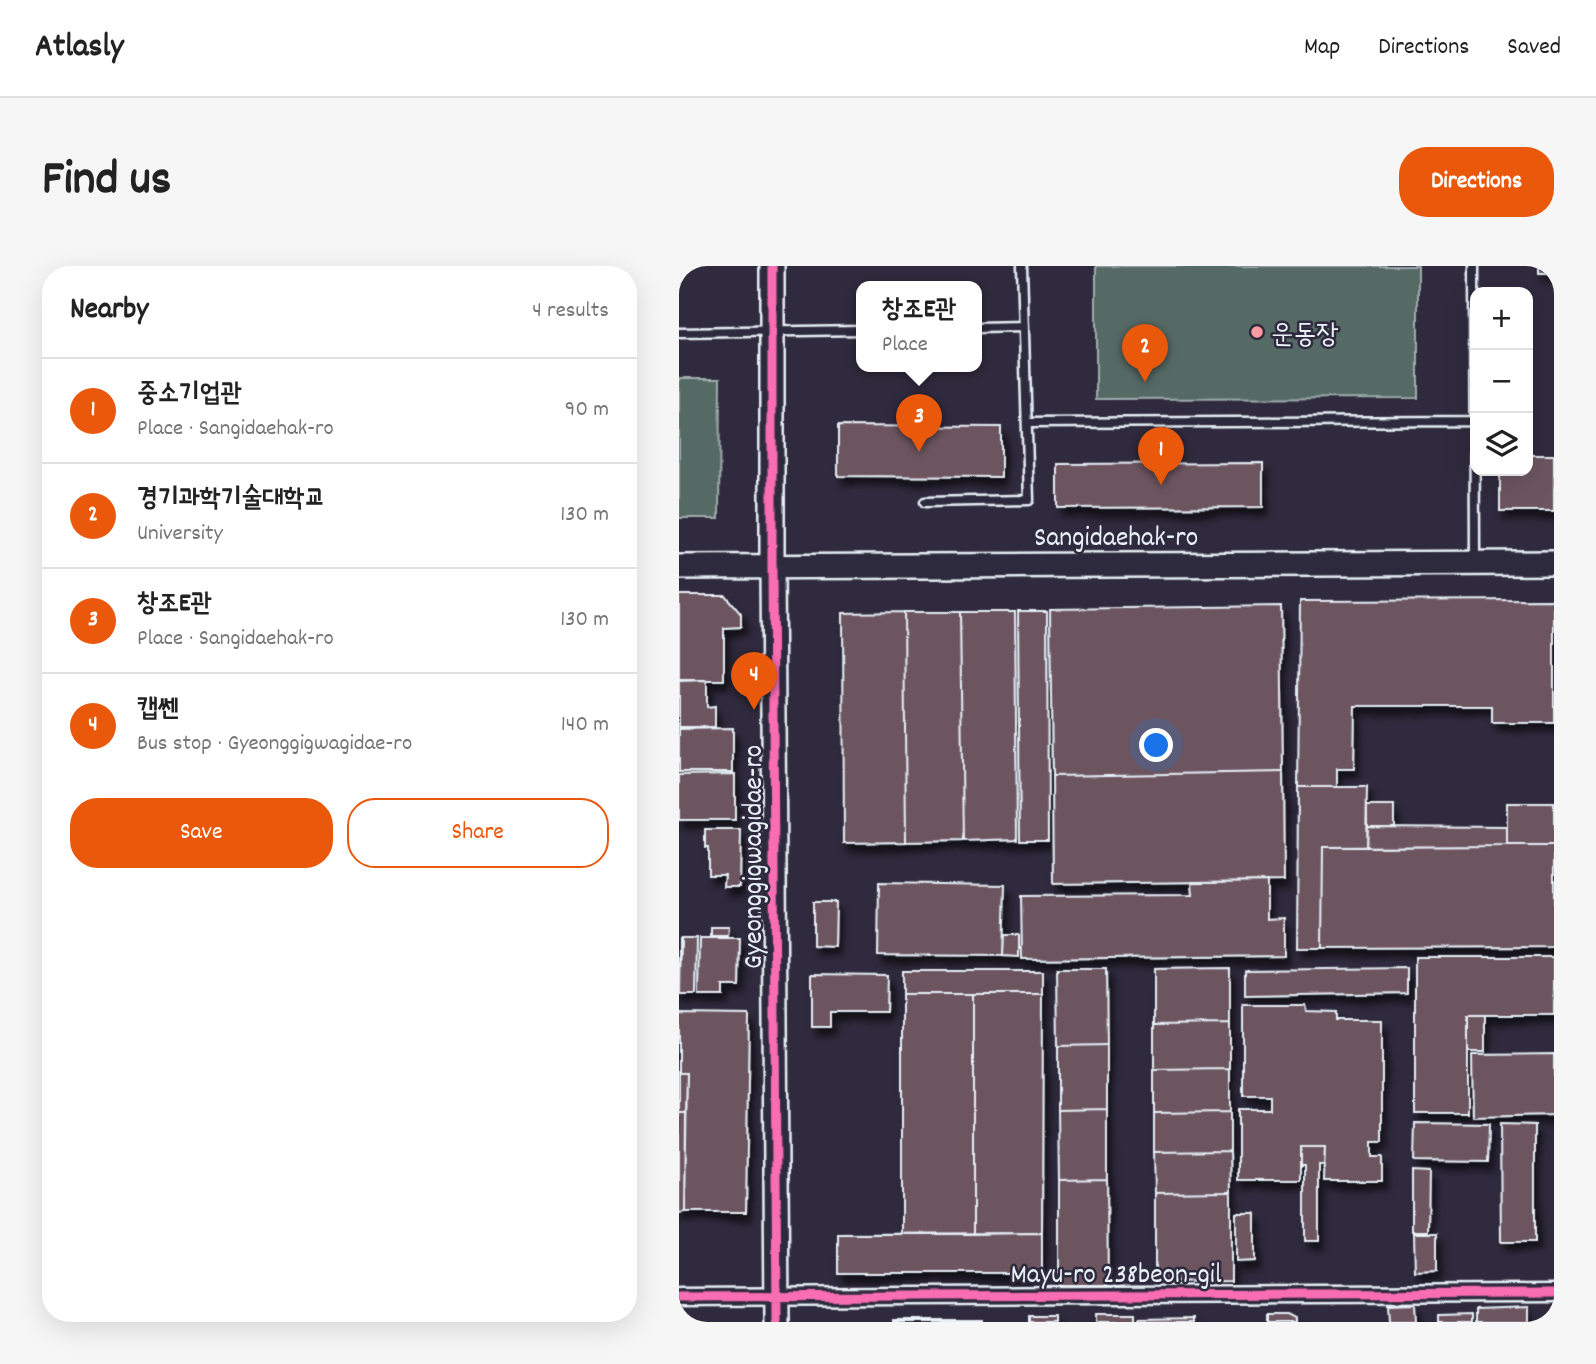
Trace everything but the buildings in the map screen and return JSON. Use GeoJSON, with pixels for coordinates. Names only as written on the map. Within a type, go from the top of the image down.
{"type":"FeatureCollection","features":[{"type":"Feature","properties":{"kind":"street","name":"Gyeonggigwagidae-ro"},"geometry":{"type":"LineString","coordinates":[[772,266],[777,1322]]}},
{"type":"Feature","properties":{"kind":"street","name":"Sangidaehak-ro"},"geometry":{"type":"LineString","coordinates":[[679,567],[1554,563]]}},
{"type":"Feature","properties":{"kind":"street","name":"Mayu-ro 238beon-gil"},"geometry":{"type":"LineString","coordinates":[[679,1297],[1554,1293]]}},
{"type":"Feature","properties":{"kind":"lane"},"geometry":{"type":"LineString","coordinates":[[925,502],[1029,500],[1022,266]]}},
{"type":"Feature","properties":{"kind":"lane"},"geometry":{"type":"LineString","coordinates":[[1474,266],[1475,413]]}},
{"type":"Feature","properties":{"kind":"lane"},"geometry":{"type":"LineString","coordinates":[[982,328],[1024,327]]}},
{"type":"Feature","properties":{"kind":"lane"},"geometry":{"type":"LineString","coordinates":[[679,333],[856,330]]}},
{"type":"Feature","properties":{"kind":"lane"},"geometry":{"type":"LineString","coordinates":[[1027,423],[1470,421]]}},
{"type":"Feature","properties":{"kind":"lane"},"geometry":{"type":"LineString","coordinates":[[1475,476],[1475,563]]}},
{"type":"Feature","properties":{"kind":"green space","name":"운동장"},"geometry":{"type":"Polygon","coordinates":[[[1096,266],[1418,266],[1418,398],[1096,399],[1096,266]]]}},
{"type":"Feature","properties":{"kind":"green space"},"geometry":{"type":"Polygon","coordinates":[[[679,378],[720,378],[719,518],[679,518],[679,378]]]}},
{"type":"Feature","properties":{"kind":"cycle path"},"geometry":{"type":"LineString","coordinates":[[772,266],[777,1322]]}},
{"type":"Feature","properties":{"kind":"cycle path"},"geometry":{"type":"LineString","coordinates":[[679,1297],[1554,1293]]}},
{"type":"Feature","properties":{"kind":"place","name":"운동장"},"geometry":{"type":"Point","coordinates":[1257,332]}},
{"type":"Feature","properties":{"kind":"place","name":"경기과학기술대학교"},"geometry":{"type":"Point","coordinates":[1145,382]}},
{"type":"Feature","properties":{"kind":"place","name":"창조E관"},"geometry":{"type":"Point","coordinates":[919,452]}},
{"type":"Feature","properties":{"kind":"place","name":"중소기업관"},"geometry":{"type":"Point","coordinates":[1161,485]}},
{"type":"Feature","properties":{"kind":"place","name":"캡쎈"},"geometry":{"type":"Point","coordinates":[754,710]}}]}
